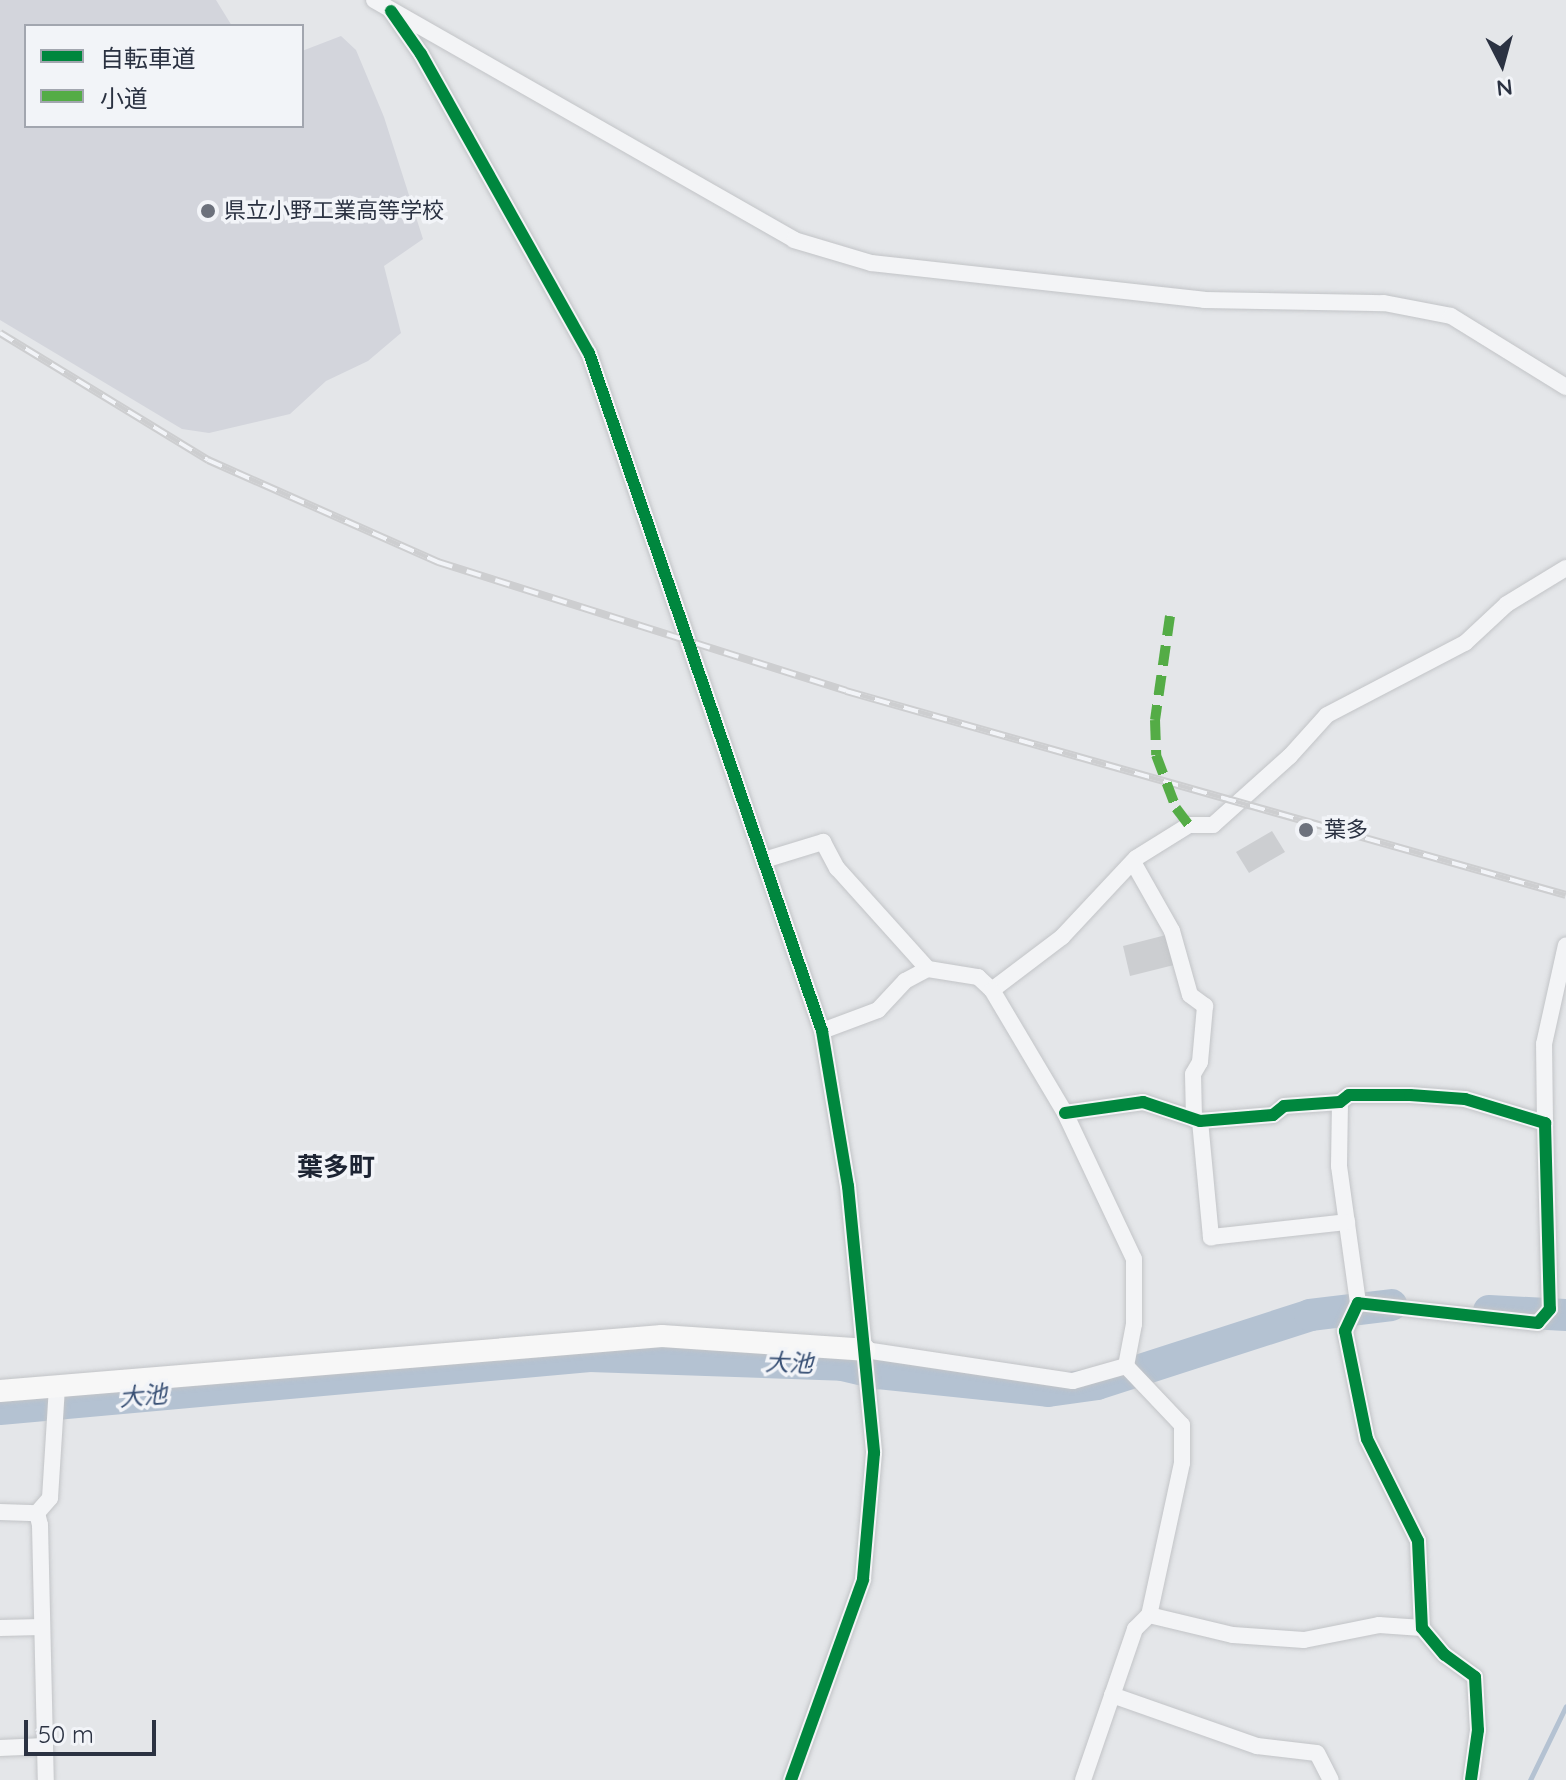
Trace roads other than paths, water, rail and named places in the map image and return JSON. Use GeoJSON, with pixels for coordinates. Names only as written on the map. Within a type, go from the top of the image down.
{"type":"FeatureCollection","features":[{"type":"Feature","properties":{"kind":"street"},"geometry":{"type":"LineString","coordinates":[[374,0],[794,240],[871,263],[1204,300],[1384,303],[1451,316],[1566,387]]}},
{"type":"Feature","properties":{"kind":"street"},"geometry":{"type":"LineString","coordinates":[[391,11],[421,54],[589,353],[822,1031],[848,1186],[874,1453],[863,1580],[791,1780]]}},
{"type":"Feature","properties":{"kind":"street"},"geometry":{"type":"LineString","coordinates":[[992,990],[1062,937],[1133,862],[1189,825],[1213,825],[1336,708],[1465,643],[1507,604],[1566,568]]}},
{"type":"Feature","properties":{"kind":"street"},"geometry":{"type":"LineString","coordinates":[[764,860],[823,842],[837,868],[928,969]]}},
{"type":"Feature","properties":{"kind":"street"},"geometry":{"type":"LineString","coordinates":[[1133,862],[1172,931],[1190,995],[1205,1006],[1200,1062],[1193,1074],[1211,1237],[1347,1222]]}},
{"type":"Feature","properties":{"kind":"street"},"geometry":{"type":"LineString","coordinates":[[1358,1303],[1538,1323],[1550,1309],[1544,1044],[1566,945]]}},
{"type":"Feature","properties":{"kind":"street"},"geometry":{"type":"LineString","coordinates":[[822,1031],[878,1010],[905,981],[928,969],[978,977],[992,990],[1065,1113],[1134,1259],[1134,1324],[1126,1366]]}},
{"type":"Feature","properties":{"kind":"street"},"geometry":{"type":"LineString","coordinates":[[1065,1113],[1143,1102],[1197,1120],[1273,1115],[1284,1106],[1340,1102],[1349,1095],[1465,1099],[1545,1123]]}},
{"type":"Feature","properties":{"kind":"street"},"geometry":{"type":"LineString","coordinates":[[1340,1102],[1339,1166],[1358,1303],[1345,1331],[1367,1439],[1418,1541],[1422,1628],[1445,1655],[1475,1677],[1478,1730],[1471,1780]]}},
{"type":"Feature","properties":{"kind":"street"},"geometry":{"type":"LineString","coordinates":[[0,1391],[662,1336],[865,1350],[1073,1381],[1126,1366]]}},
{"type":"Feature","properties":{"kind":"street"},"geometry":{"type":"LineString","coordinates":[[1083,1780],[1135,1629],[1149,1615],[1182,1463],[1182,1425],[1126,1366]]}},
{"type":"Feature","properties":{"kind":"street"},"geometry":{"type":"LineString","coordinates":[[46,1780],[37,1513],[50,1498],[57,1386]]}},
{"type":"Feature","properties":{"kind":"street"},"geometry":{"type":"LineString","coordinates":[[0,1512],[37,1513]]}},
{"type":"Feature","properties":{"kind":"street"},"geometry":{"type":"LineString","coordinates":[[1149,1615],[1233,1635],[1304,1640],[1379,1625],[1422,1628]]}},
{"type":"Feature","properties":{"kind":"street"},"geometry":{"type":"LineString","coordinates":[[0,1628],[42,1627]]}},
{"type":"Feature","properties":{"kind":"street"},"geometry":{"type":"LineString","coordinates":[[1112,1695],[1257,1746],[1317,1753],[1331,1780]]}},
{"type":"Feature","properties":{"kind":"street"},"geometry":{"type":"LineString","coordinates":[[0,1748],[45,1746]]}},
{"type":"Feature","properties":{"kind":"waterway","name":"大池"},"geometry":{"type":"LineString","coordinates":[[0,1409],[590,1356],[842,1365],[878,1373],[1048,1391],[1097,1384],[1310,1315],[1391,1305]]}},
{"type":"Feature","properties":{"kind":"waterway","name":"大池"},"geometry":{"type":"LineString","coordinates":[[1489,1311],[1566,1315]]}},
{"type":"Feature","properties":{"kind":"waterway"},"geometry":{"type":"LineString","coordinates":[[1530,1780],[1566,1706]]}},
{"type":"Feature","properties":{"kind":"railway"},"geometry":{"type":"LineString","coordinates":[[0,333],[208,460],[438,562],[846,691],[1566,895]]}},
{"type":"Feature","properties":{"kind":"place","name":"県立小野工業高等学校"},"geometry":{"type":"Point","coordinates":[208,211]}},
{"type":"Feature","properties":{"kind":"place","name":"葉多"},"geometry":{"type":"Point","coordinates":[1306,830]}},
{"type":"Feature","properties":{"kind":"district","name":"葉多町"},"geometry":{"type":"Point","coordinates":[336,1167]}}]}
